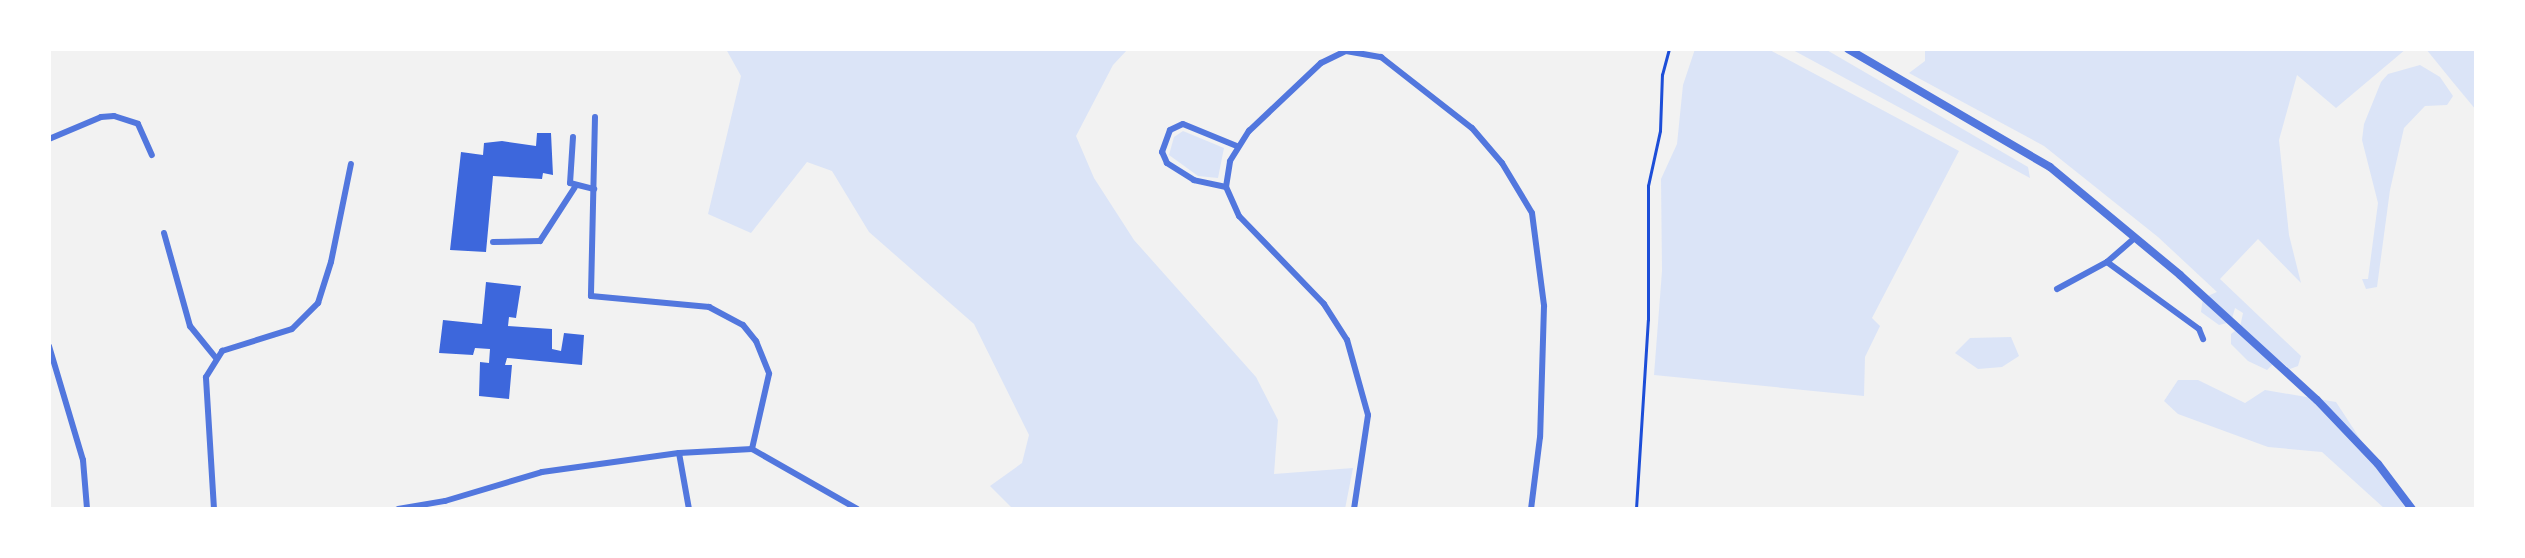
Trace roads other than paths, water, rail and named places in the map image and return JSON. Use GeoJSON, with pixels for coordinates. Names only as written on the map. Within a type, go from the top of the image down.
{"type":"FeatureCollection","features":[{"type":"Feature","properties":{"kind":"street"},"geometry":{"type":"LineString","coordinates":[[1848,49],[2050,167],[2135,237],[2317,400],[2378,464],[2412,509]]}},
{"type":"Feature","properties":{"kind":"street"},"geometry":{"type":"LineString","coordinates":[[1354,509],[1368,415],[1351,351],[1324,304],[1239,216],[1226,187],[1237,146],[1321,63],[1335,53],[1357,51],[1381,57],[1472,128],[1502,163],[1532,214],[1539,245],[1544,306],[1540,424],[1531,509]]}},
{"type":"Feature","properties":{"kind":"street"},"geometry":{"type":"LineString","coordinates":[[49,139],[101,117],[114,116],[138,124],[152,155]]}},
{"type":"Feature","properties":{"kind":"street"},"geometry":{"type":"LineString","coordinates":[[595,117],[591,296],[709,307],[743,326],[756,341],[769,374],[752,449]]}},
{"type":"Feature","properties":{"kind":"street"},"geometry":{"type":"LineString","coordinates":[[1226,187],[1194,180],[1167,163],[1162,152],[1170,130],[1183,124],[1237,146]]}},
{"type":"Feature","properties":{"kind":"street"},"geometry":{"type":"LineString","coordinates":[[573,137],[570,183],[575,187],[594,188]]}},
{"type":"Feature","properties":{"kind":"street"},"geometry":{"type":"LineString","coordinates":[[214,509],[204,394],[206,377],[216,358],[243,341],[292,329],[318,303],[331,262],[351,164]]}},
{"type":"Feature","properties":{"kind":"street"},"geometry":{"type":"LineString","coordinates":[[493,242],[540,241],[575,187]]}},
{"type":"Feature","properties":{"kind":"street"},"geometry":{"type":"LineString","coordinates":[[164,233],[190,326],[216,358]]}},
{"type":"Feature","properties":{"kind":"street"},"geometry":{"type":"LineString","coordinates":[[2057,289],[2107,262],[2135,237]]}},
{"type":"Feature","properties":{"kind":"street"},"geometry":{"type":"LineString","coordinates":[[2107,262],[2199,329],[2203,339]]}},
{"type":"Feature","properties":{"kind":"street"},"geometry":{"type":"LineString","coordinates":[[49,346],[83,460],[87,509]]}},
{"type":"Feature","properties":{"kind":"street"},"geometry":{"type":"LineString","coordinates":[[398,509],[445,501],[542,472],[679,453],[752,449],[857,509]]}},
{"type":"Feature","properties":{"kind":"street"},"geometry":{"type":"LineString","coordinates":[[679,453],[689,509]]}}]}
